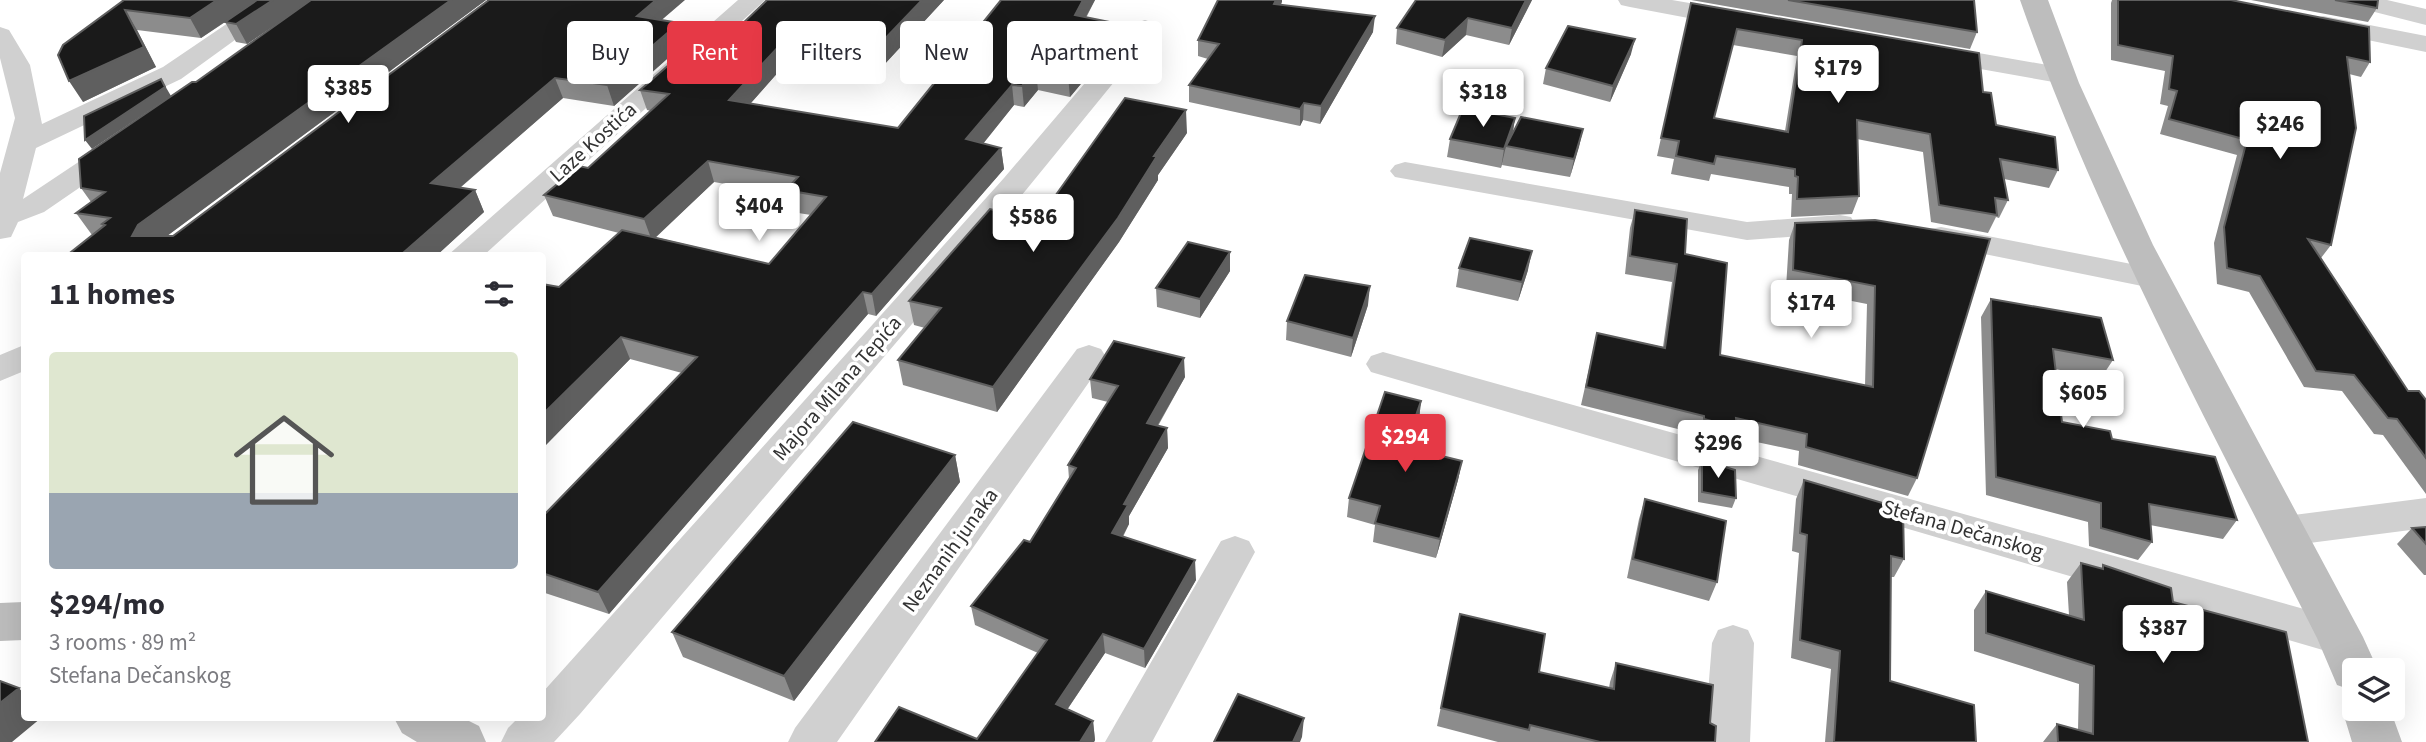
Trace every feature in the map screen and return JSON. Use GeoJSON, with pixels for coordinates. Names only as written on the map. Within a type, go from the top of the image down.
{"type":"FeatureCollection","features":[{"type":"Feature","properties":{"kind":"main road","name":"Stefana Dečanskog"},"geometry":{"type":"LineString","coordinates":[[2034,0],[2059,75],[2152,278],[2286,531],[2347,654]]}},
{"type":"Feature","properties":{"kind":"main road"},"geometry":{"type":"LineString","coordinates":[[424,721],[461,742]]}},
{"type":"Feature","properties":{"kind":"main road"},"geometry":{"type":"LineString","coordinates":[[2370,721],[2377,742]]}},
{"type":"Feature","properties":{"kind":"street"},"geometry":{"type":"LineString","coordinates":[[14,158],[172,73],[278,0]]}},
{"type":"Feature","properties":{"kind":"street","name":"Laze Kostića"},"geometry":{"type":"LineString","coordinates":[[468,252],[753,0]]}},
{"type":"Feature","properties":{"kind":"street"},"geometry":{"type":"LineString","coordinates":[[1630,0],[1764,23]]}},
{"type":"Feature","properties":{"kind":"street"},"geometry":{"type":"LineString","coordinates":[[2356,0],[2426,17]]}},
{"type":"Feature","properties":{"kind":"street"},"geometry":{"type":"LineString","coordinates":[[2292,18],[2426,44]]}},
{"type":"Feature","properties":{"kind":"street"},"geometry":{"type":"LineString","coordinates":[[0,35],[17,65],[29,118],[14,158],[1,223]]}},
{"type":"Feature","properties":{"kind":"street"},"geometry":{"type":"LineString","coordinates":[[1911,49],[2059,75]]}},
{"type":"Feature","properties":{"kind":"street","name":"Majora Milana Tepića"},"geometry":{"type":"LineString","coordinates":[[546,719],[839,386],[1097,84]]}},
{"type":"Feature","properties":{"kind":"street"},"geometry":{"type":"LineString","coordinates":[[1,223],[33,206],[144,130]]}},
{"type":"Feature","properties":{"kind":"street"},"geometry":{"type":"LineString","coordinates":[[1405,171],[1747,231],[1800,229],[1854,222],[1868,224]]}},
{"type":"Feature","properties":{"kind":"street"},"geometry":{"type":"LineString","coordinates":[[1908,229],[2152,278]]}},
{"type":"Feature","properties":{"kind":"street","name":"Neznanih junaka"},"geometry":{"type":"LineString","coordinates":[[811,742],[1089,357]]}},
{"type":"Feature","properties":{"kind":"street"},"geometry":{"type":"LineString","coordinates":[[0,369],[21,358]]}},
{"type":"Feature","properties":{"kind":"street","name":"Stefana Dečanskog"},"geometry":{"type":"LineString","coordinates":[[1383,365],[2347,654]]}},
{"type":"Feature","properties":{"kind":"street"},"geometry":{"type":"LineString","coordinates":[[2286,531],[2426,513]]}},
{"type":"Feature","properties":{"kind":"street"},"geometry":{"type":"LineString","coordinates":[[1128,742],[1235,552]]}},
{"type":"Feature","properties":{"kind":"street"},"geometry":{"type":"LineString","coordinates":[[1727,742],[1733,643]]}},
{"type":"Feature","properties":{"kind":"street","name":"Majora Milana Tepića"},"geometry":{"type":"LineString","coordinates":[[524,742],[544,721]]}},
{"type":"Feature","properties":{"kind":"building"},"geometry":{"type":"Polygon","coordinates":[[[124,0],[217,0],[190,18],[125,10],[144,47],[69,81],[58,55],[63,45],[124,0]]]}},
{"type":"Feature","properties":{"kind":"building"},"geometry":{"type":"Polygon","coordinates":[[[257,0],[273,0],[236,24],[225,22],[257,0]]]}},
{"type":"Feature","properties":{"kind":"building"},"geometry":{"type":"Polygon","coordinates":[[[311,0],[451,0],[138,225],[132,236],[173,236],[489,0],[656,0],[637,16],[667,21],[667,33],[653,45],[653,21],[567,21],[567,80],[555,78],[431,183],[475,190],[404,252],[71,252],[110,218],[76,213],[105,192],[81,188],[79,159],[192,82],[196,82],[311,0]]]}},
{"type":"Feature","properties":{"kind":"building"},"geometry":{"type":"Polygon","coordinates":[[[767,0],[922,0],[886,38],[886,21],[776,21],[776,49],[762,64],[762,21],[745,21],[767,0]]]}},
{"type":"Feature","properties":{"kind":"building"},"geometry":{"type":"Polygon","coordinates":[[[1001,0],[1083,0],[1075,15],[1104,21],[1007,21],[1007,84],[1024,84],[1012,85],[966,139],[1001,148],[872,294],[863,292],[598,592],[546,574],[546,513],[697,357],[621,337],[546,411],[546,285],[559,287],[622,230],[769,264],[826,197],[786,190],[798,177],[708,161],[644,219],[544,195],[579,166],[588,168],[669,94],[640,90],[647,84],[653,84],[653,79],[667,66],[667,84],[744,84],[729,100],[898,128],[933,84],[993,84],[993,21],[984,21],[1001,0]]]}},
{"type":"Feature","properties":{"kind":"building"},"geometry":{"type":"Polygon","coordinates":[[[1218,0],[1276,0],[1274,4],[1375,16],[1321,106],[1304,103],[1300,109],[1189,85],[1219,44],[1198,40],[1218,0]]]}},
{"type":"Feature","properties":{"kind":"building"},"geometry":{"type":"Polygon","coordinates":[[[1416,0],[1526,0],[1512,28],[1468,18],[1445,40],[1397,28],[1416,0]]]}},
{"type":"Feature","properties":{"kind":"building"},"geometry":{"type":"Polygon","coordinates":[[[1788,0],[1974,0],[1977,32],[1788,0]]]}},
{"type":"Feature","properties":{"kind":"building"},"geometry":{"type":"Polygon","coordinates":[[[2118,0],[2231,0],[2369,27],[2370,62],[2347,57],[2356,128],[2331,245],[2308,239],[2408,391],[2419,391],[2426,400],[2426,458],[2397,419],[2388,418],[2354,375],[2316,371],[2260,276],[2227,268],[2224,227],[2247,140],[2169,119],[2177,91],[2169,89],[2173,56],[2118,45],[2118,0]]]}},
{"type":"Feature","properties":{"kind":"building"},"geometry":{"type":"Polygon","coordinates":[[[2335,0],[2378,0],[2377,8],[2335,0]]]}},
{"type":"Feature","properties":{"kind":"building"},"geometry":{"type":"Polygon","coordinates":[[[1691,3],[1979,53],[1983,92],[1991,93],[1996,125],[2055,137],[2058,170],[2000,159],[2008,200],[1995,198],[1997,215],[1939,205],[1930,134],[1857,120],[1859,196],[1797,199],[1798,177],[1795,176],[1795,169],[1716,156],[1714,164],[1676,156],[1679,141],[1661,138],[1691,3]],[[1737,29],[1714,118],[1788,132],[1802,40],[1737,29]]]}},
{"type":"Feature","properties":{"kind":"building"},"geometry":{"type":"Polygon","coordinates":[[[1568,26],[1635,39],[1613,86],[1546,68],[1568,26]]]}},
{"type":"Feature","properties":{"kind":"building"},"geometry":{"type":"Polygon","coordinates":[[[161,79],[165,87],[85,140],[84,116],[161,79]]]}},
{"type":"Feature","properties":{"kind":"building"},"geometry":{"type":"Polygon","coordinates":[[[1125,98],[1186,110],[1154,156],[1157,156],[1118,218],[993,387],[898,360],[941,308],[909,301],[990,209],[1038,220],[1125,98]]]}},
{"type":"Feature","properties":{"kind":"building"},"geometry":{"type":"Polygon","coordinates":[[[1463,108],[1515,118],[1504,149],[1450,139],[1463,108]]]}},
{"type":"Feature","properties":{"kind":"building"},"geometry":{"type":"Polygon","coordinates":[[[1521,117],[1583,129],[1574,159],[1506,146],[1521,117]]]}},
{"type":"Feature","properties":{"kind":"building"},"geometry":{"type":"Polygon","coordinates":[[[1635,210],[1687,219],[1685,254],[1727,263],[1720,355],[1873,387],[1875,286],[1793,270],[1795,223],[1875,220],[1990,239],[1917,478],[1806,447],[1807,434],[1736,418],[1737,428],[1704,419],[1704,416],[1586,387],[1597,333],[1665,348],[1677,264],[1630,256],[1635,210]]]}},
{"type":"Feature","properties":{"kind":"building"},"geometry":{"type":"Polygon","coordinates":[[[1470,238],[1532,251],[1522,282],[1459,268],[1470,238]]]}},
{"type":"Feature","properties":{"kind":"building"},"geometry":{"type":"Polygon","coordinates":[[[1188,242],[1230,252],[1200,299],[1156,288],[1188,242]]]}},
{"type":"Feature","properties":{"kind":"building"},"geometry":{"type":"Polygon","coordinates":[[[1305,275],[1370,286],[1353,338],[1287,321],[1305,275]]]}},
{"type":"Feature","properties":{"kind":"building"},"geometry":{"type":"Polygon","coordinates":[[[1991,299],[2101,318],[2113,360],[2053,349],[2062,422],[2110,431],[2112,439],[2215,457],[2237,520],[2149,504],[2152,542],[2101,528],[2101,503],[1996,477],[1991,299]]]}},
{"type":"Feature","properties":{"kind":"building"},"geometry":{"type":"Polygon","coordinates":[[[1114,341],[1184,358],[1147,423],[1167,428],[1124,504],[1128,505],[1112,533],[1195,560],[1144,649],[1103,634],[1056,704],[1093,721],[1080,742],[875,742],[899,707],[977,739],[1047,640],[971,606],[1024,540],[1030,542],[1076,468],[1068,465],[1118,386],[1090,379],[1114,341]]]}},
{"type":"Feature","properties":{"kind":"building"},"geometry":{"type":"Polygon","coordinates":[[[1385,392],[1421,401],[1405,447],[1462,461],[1440,539],[1375,523],[1380,506],[1349,498],[1385,392]]]}},
{"type":"Feature","properties":{"kind":"building"},"geometry":{"type":"Polygon","coordinates":[[[853,422],[955,455],[784,676],[672,632],[853,422]]]}},
{"type":"Feature","properties":{"kind":"building"},"geometry":{"type":"Polygon","coordinates":[[[1702,460],[1735,470],[1736,498],[1702,492],[1702,460]]]}},
{"type":"Feature","properties":{"kind":"building"},"geometry":{"type":"Polygon","coordinates":[[[1804,480],[1903,509],[1904,559],[1891,556],[1890,681],[1974,705],[1976,742],[1834,742],[1840,651],[1800,640],[1807,535],[1800,533],[1804,480]]]}},
{"type":"Feature","properties":{"kind":"building"},"geometry":{"type":"Polygon","coordinates":[[[1645,499],[1726,521],[1717,582],[1633,559],[1645,499]]]}},
{"type":"Feature","properties":{"kind":"building"},"geometry":{"type":"Polygon","coordinates":[[[2426,527],[2426,544],[2412,528],[2426,527]]]}},
{"type":"Feature","properties":{"kind":"building"},"geometry":{"type":"Polygon","coordinates":[[[2081,563],[2103,569],[2103,565],[2171,588],[2173,602],[2286,632],[2308,742],[2058,742],[2057,724],[2093,734],[2094,666],[1986,633],[1986,591],[2084,620],[2081,563]]]}},
{"type":"Feature","properties":{"kind":"building"},"geometry":{"type":"Polygon","coordinates":[[[1460,614],[1545,634],[1539,672],[1614,689],[1616,663],[1713,685],[1710,723],[1716,726],[1715,742],[1600,742],[1530,725],[1529,730],[1441,708],[1460,614]]]}},
{"type":"Feature","properties":{"kind":"building"},"geometry":{"type":"Polygon","coordinates":[[[0,681],[19,688],[0,703],[0,681]]]}},
{"type":"Feature","properties":{"kind":"building"},"geometry":{"type":"Polygon","coordinates":[[[1238,694],[1304,718],[1293,742],[1214,742],[1238,694]]]}}]}
